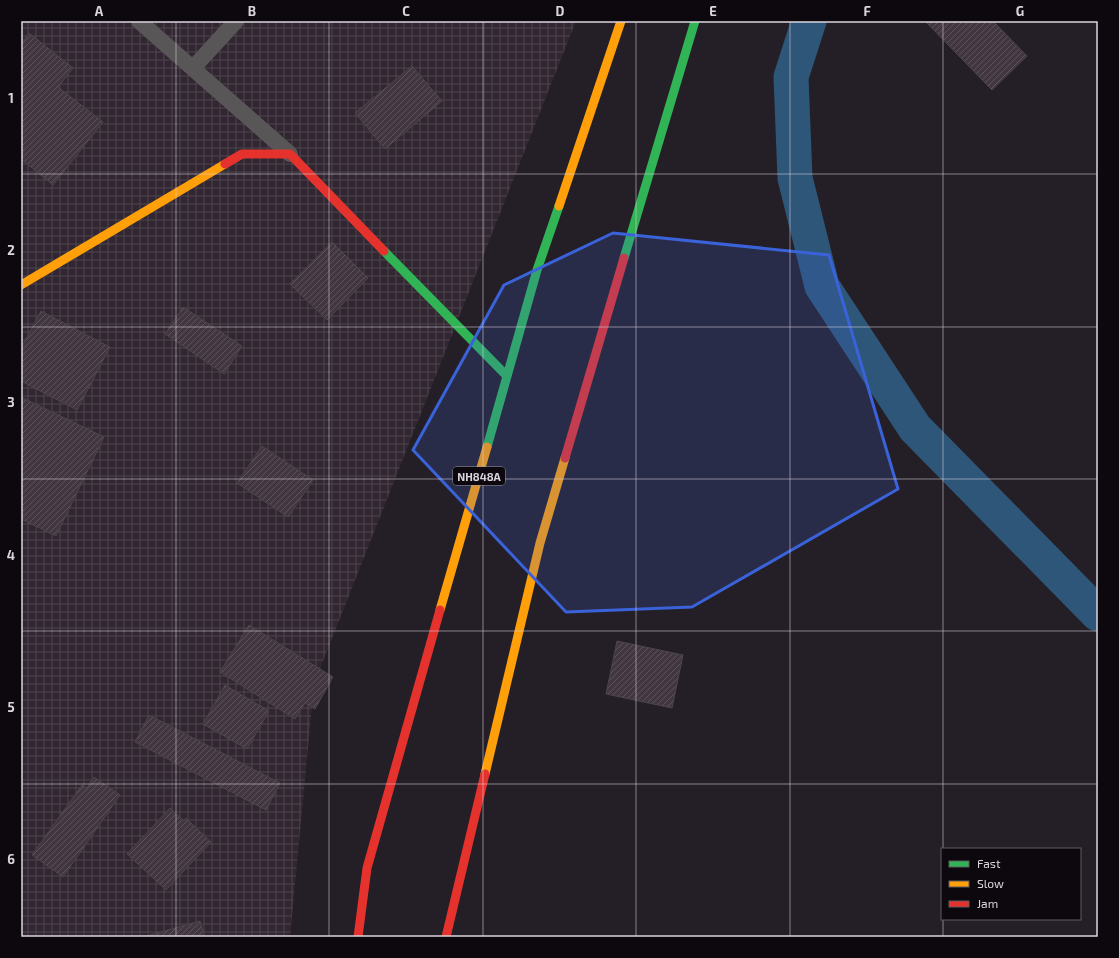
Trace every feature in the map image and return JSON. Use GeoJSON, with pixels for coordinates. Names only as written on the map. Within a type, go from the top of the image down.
{"type":"FeatureCollection","features":[{"type":"Feature","properties":{"kind":"main road","name":"NH848A"},"geometry":{"type":"LineString","coordinates":[[358,937],[367,868],[537,270],[621,21]]}},
{"type":"Feature","properties":{"kind":"main road"},"geometry":{"type":"LineString","coordinates":[[446,937],[540,543],[695,21]]}},
{"type":"Feature","properties":{"kind":"main road"},"geometry":{"type":"LineString","coordinates":[[21,285],[242,154],[290,154],[507,376]]}},
{"type":"Feature","properties":{"kind":"lane"},"geometry":{"type":"LineString","coordinates":[[139,21],[290,154]]}},
{"type":"Feature","properties":{"kind":"lane"},"geometry":{"type":"LineString","coordinates":[[193,68],[236,21]]}},
{"type":"Feature","properties":{"kind":"highlighted area"},"geometry":{"type":"Polygon","coordinates":[[[613,233],[829,255],[898,489],[692,607],[566,612],[413,450],[504,285],[613,233]]]}},
{"type":"Feature","properties":{"kind":"shaded area"},"geometry":{"type":"Polygon","coordinates":[[[21,21],[576,21],[314,684],[290,937],[21,937],[21,21]]]}},
{"type":"Feature","properties":{"kind":"building"},"geometry":{"type":"Polygon","coordinates":[[[925,21],[993,21],[1027,56],[992,90],[925,21]]]}},
{"type":"Feature","properties":{"kind":"building"},"geometry":{"type":"Polygon","coordinates":[[[29,33],[73,68],[58,87],[103,122],[53,185],[21,159],[21,43],[29,33]]]}},
{"type":"Feature","properties":{"kind":"building"},"geometry":{"type":"Polygon","coordinates":[[[412,66],[442,101],[385,149],[355,113],[412,66]]]}},
{"type":"Feature","properties":{"kind":"building"},"geometry":{"type":"Polygon","coordinates":[[[332,242],[368,278],[327,320],[290,284],[332,242]]]}},
{"type":"Feature","properties":{"kind":"building"},"geometry":{"type":"Polygon","coordinates":[[[183,307],[242,346],[224,374],[165,334],[183,307]]]}},
{"type":"Feature","properties":{"kind":"building"},"geometry":{"type":"Polygon","coordinates":[[[41,311],[110,347],[77,410],[21,381],[21,348],[41,311]]]}},
{"type":"Feature","properties":{"kind":"building"},"geometry":{"type":"Polygon","coordinates":[[[21,397],[104,437],[56,536],[21,519],[21,397]]]}},
{"type":"Feature","properties":{"kind":"building"},"geometry":{"type":"Polygon","coordinates":[[[262,446],[313,480],[288,517],[237,483],[262,446]]]}},
{"type":"Feature","properties":{"kind":"building"},"geometry":{"type":"Polygon","coordinates":[[[249,625],[333,677],[315,709],[305,703],[295,719],[220,672],[249,625]]]}},
{"type":"Feature","properties":{"kind":"building"},"geometry":{"type":"Polygon","coordinates":[[[617,641],[683,655],[672,708],[606,694],[617,641]]]}},
{"type":"Feature","properties":{"kind":"building"},"geometry":{"type":"Polygon","coordinates":[[[225,685],[269,711],[247,749],[203,724],[225,685]]]}},
{"type":"Feature","properties":{"kind":"building"},"geometry":{"type":"Polygon","coordinates":[[[149,715],[280,783],[266,810],[135,742],[149,715]]]}},
{"type":"Feature","properties":{"kind":"building"},"geometry":{"type":"Polygon","coordinates":[[[94,777],[120,795],[63,877],[32,855],[82,785],[87,788],[94,777]]]}},
{"type":"Feature","properties":{"kind":"building"},"geometry":{"type":"Polygon","coordinates":[[[170,808],[184,821],[186,818],[211,842],[166,890],[127,854],[170,808]]]}},
{"type":"Feature","properties":{"kind":"building"},"geometry":{"type":"Polygon","coordinates":[[[200,921],[205,937],[143,937],[200,921]]]}},
{"type":"Feature","properties":{"kind":"waterway"},"geometry":{"type":"LineString","coordinates":[[809,21],[791,77],[795,178],[822,286],[915,428],[1098,614]]}},
{"type":"Feature","properties":{"kind":"traffic: fast"},"geometry":{"type":"LineString","coordinates":[[624,258],[695,21]]}},
{"type":"Feature","properties":{"kind":"traffic: fast"},"geometry":{"type":"LineString","coordinates":[[487,447],[537,270],[559,206]]}},
{"type":"Feature","properties":{"kind":"traffic: fast"},"geometry":{"type":"LineString","coordinates":[[384,251],[507,376]]}},
{"type":"Feature","properties":{"kind":"traffic: slow"},"geometry":{"type":"LineString","coordinates":[[559,206],[621,21]]}},
{"type":"Feature","properties":{"kind":"traffic: slow"},"geometry":{"type":"LineString","coordinates":[[21,285],[225,164]]}},
{"type":"Feature","properties":{"kind":"traffic: slow"},"geometry":{"type":"LineString","coordinates":[[440,610],[487,447]]}},
{"type":"Feature","properties":{"kind":"traffic: slow"},"geometry":{"type":"LineString","coordinates":[[485,774],[540,543],[565,458]]}},
{"type":"Feature","properties":{"kind":"traffic: jam"},"geometry":{"type":"LineString","coordinates":[[225,164],[242,154],[290,154],[384,251]]}},
{"type":"Feature","properties":{"kind":"traffic: jam"},"geometry":{"type":"LineString","coordinates":[[565,458],[624,258]]}},
{"type":"Feature","properties":{"kind":"traffic: jam"},"geometry":{"type":"LineString","coordinates":[[358,937],[367,868],[440,610]]}},
{"type":"Feature","properties":{"kind":"traffic: jam"},"geometry":{"type":"LineString","coordinates":[[446,937],[485,774]]}}]}
